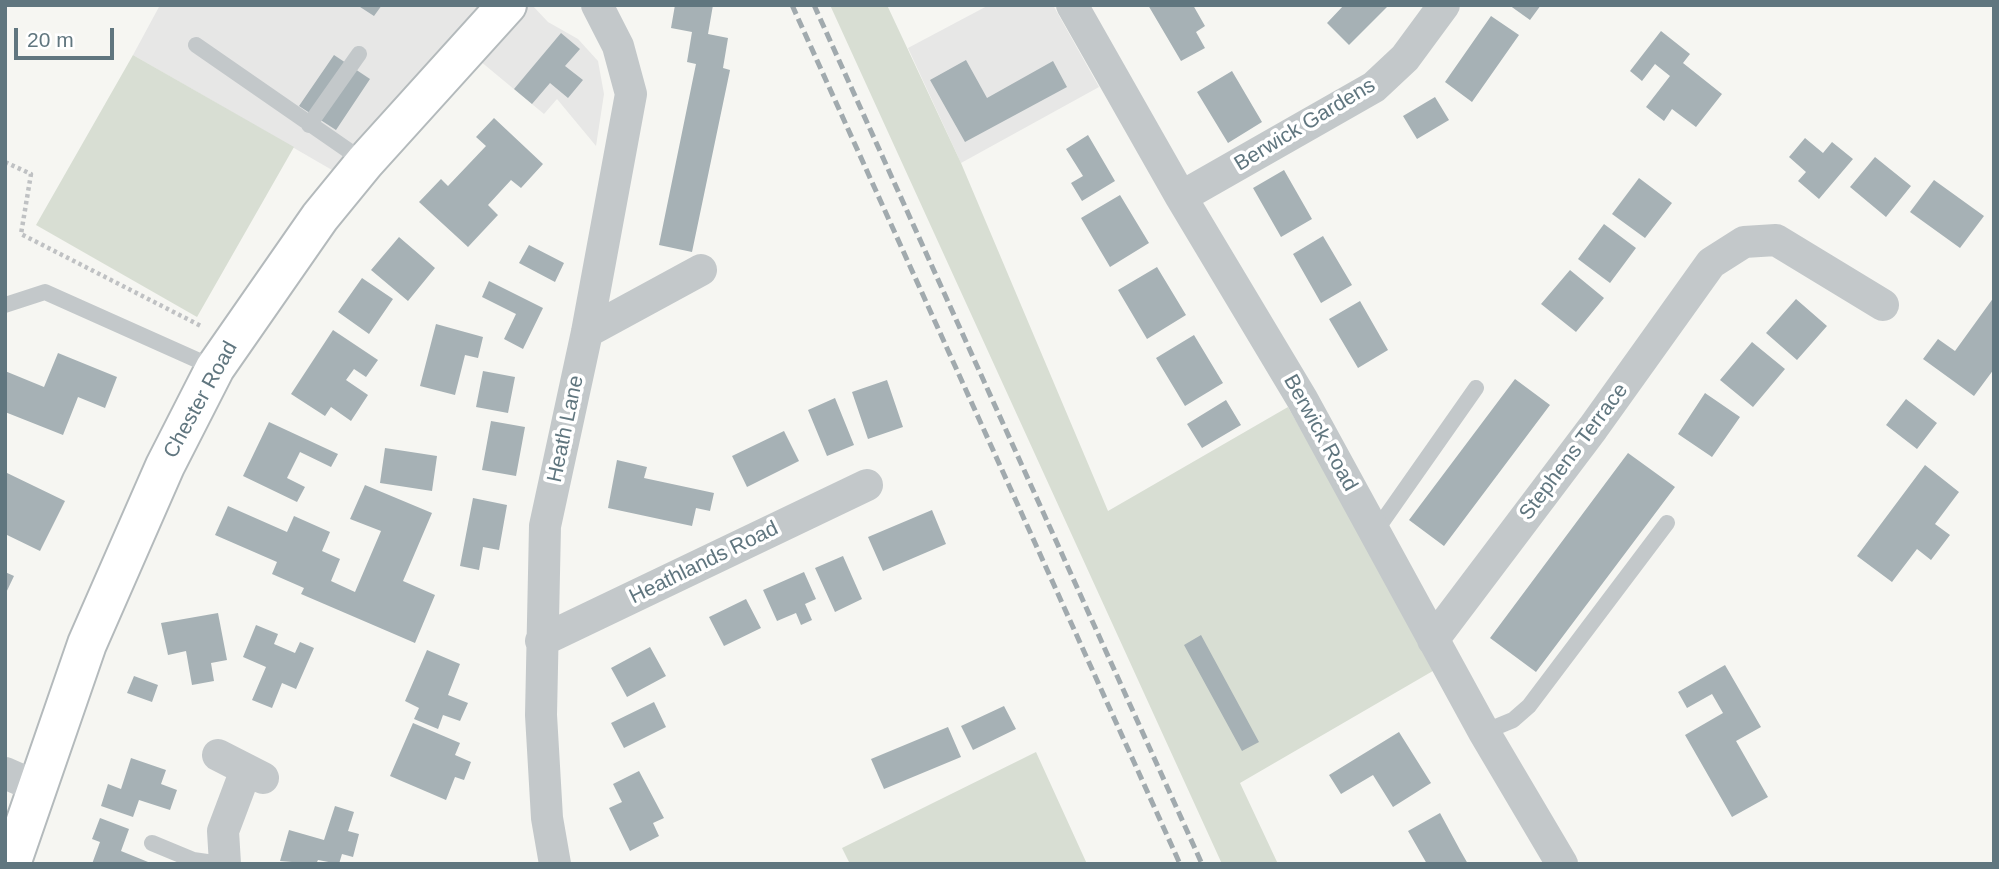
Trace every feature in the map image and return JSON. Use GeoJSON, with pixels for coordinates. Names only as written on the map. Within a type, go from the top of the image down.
{"type":"FeatureCollection","features":[{"type":"Feature","properties":{"kind":"main road","name":"Chester Road"},"geometry":{"type":"LineString","coordinates":[[12,864],[22,781],[87,644],[165,466],[223,355],[320,217],[365,162],[507,5]]}},
{"type":"Feature","properties":{"kind":"street","name":"Heath Lane"},"geometry":{"type":"LineString","coordinates":[[555,864],[547,818],[541,715],[545,526],[587,332],[631,94],[618,46],[597,5]]}},
{"type":"Feature","properties":{"kind":"street","name":"Berwick Road"},"geometry":{"type":"LineString","coordinates":[[1072,5],[1181,197],[1302,399],[1484,732],[1562,864]]}},
{"type":"Feature","properties":{"kind":"street","name":"Berwick Gardens"},"geometry":{"type":"LineString","coordinates":[[1181,197],[1374,87],[1405,58],[1444,5]]}},
{"type":"Feature","properties":{"kind":"street","name":"Stephens Terrace"},"geometry":{"type":"LineString","coordinates":[[1433,640],[1593,428],[1711,263],[1744,242],[1776,240],[1883,305]]}},
{"type":"Feature","properties":{"kind":"street"},"geometry":{"type":"LineString","coordinates":[[587,332],[701,270]]}},
{"type":"Feature","properties":{"kind":"street","name":"Heathlands Road"},"geometry":{"type":"LineString","coordinates":[[541,641],[867,485]]}},
{"type":"Feature","properties":{"kind":"street"},"geometry":{"type":"LineString","coordinates":[[218,755],[255,774],[223,831],[223,864]]}},
{"type":"Feature","properties":{"kind":"lane"},"geometry":{"type":"LineString","coordinates":[[196,45],[365,162]]}},
{"type":"Feature","properties":{"kind":"lane"},"geometry":{"type":"LineString","coordinates":[[309,125],[359,54]]}},
{"type":"Feature","properties":{"kind":"lane"},"geometry":{"type":"LineString","coordinates":[[5,305],[45,292],[223,355]]}},
{"type":"Feature","properties":{"kind":"lane"},"geometry":{"type":"LineString","coordinates":[[1375,532],[1476,388]]}},
{"type":"Feature","properties":{"kind":"lane"},"geometry":{"type":"LineString","coordinates":[[1484,732],[1513,720],[1529,706],[1667,523]]}},
{"type":"Feature","properties":{"kind":"lane"},"geometry":{"type":"LineString","coordinates":[[152,843],[193,859],[223,864]]}},
{"type":"Feature","properties":{"kind":"path"},"geometry":{"type":"LineString","coordinates":[[5,162],[31,174],[21,234],[223,355]]}},
{"type":"Feature","properties":{"kind":"shaded area"},"geometry":{"type":"Polygon","coordinates":[[[160,5],[532,5],[548,22],[578,39],[598,61],[604,94],[596,146],[557,99],[544,114],[474,56],[358,185],[133,55],[160,5]]]}},
{"type":"Feature","properties":{"kind":"shaded area"},"geometry":{"type":"Polygon","coordinates":[[[830,5],[887,5],[961,163],[1108,511],[1288,407],[1438,668],[1240,783],[1278,864],[1222,864],[830,5]]]}},
{"type":"Feature","properties":{"kind":"shaded area"},"geometry":{"type":"Polygon","coordinates":[[[989,5],[1053,5],[1099,87],[961,163],[908,48],[989,5]]]}},
{"type":"Feature","properties":{"kind":"shaded area"},"geometry":{"type":"Polygon","coordinates":[[[133,55],[294,147],[197,317],[36,225],[133,55]]]}},
{"type":"Feature","properties":{"kind":"shaded area"},"geometry":{"type":"Polygon","coordinates":[[[1036,752],[1087,864],[850,864],[842,848],[1036,752]]]}},
{"type":"Feature","properties":{"kind":"building"},"geometry":{"type":"Polygon","coordinates":[[[357,5],[382,5],[374,16],[357,5]]]}},
{"type":"Feature","properties":{"kind":"building"},"geometry":{"type":"Polygon","coordinates":[[[675,5],[713,5],[708,34],[728,38],[723,68],[730,70],[692,252],[659,245],[696,64],[687,62],[692,32],[671,28],[675,5]]]}},
{"type":"Feature","properties":{"kind":"building"},"geometry":{"type":"Polygon","coordinates":[[[1148,5],[1193,5],[1205,26],[1196,32],[1205,48],[1181,61],[1148,5]]]}},
{"type":"Feature","properties":{"kind":"building"},"geometry":{"type":"Polygon","coordinates":[[[1344,5],[1389,5],[1349,45],[1327,23],[1344,5]]]}},
{"type":"Feature","properties":{"kind":"building"},"geometry":{"type":"Polygon","coordinates":[[[1509,5],[1541,5],[1530,20],[1509,5]]]}},
{"type":"Feature","properties":{"kind":"building"},"geometry":{"type":"Polygon","coordinates":[[[1491,16],[1519,35],[1472,102],[1445,82],[1491,16]]]}},
{"type":"Feature","properties":{"kind":"building"},"geometry":{"type":"Polygon","coordinates":[[[1661,31],[1690,54],[1683,63],[1722,94],[1696,127],[1672,109],[1664,121],[1646,107],[1670,76],[1655,64],[1642,81],[1630,71],[1661,31]]]}},
{"type":"Feature","properties":{"kind":"building"},"geometry":{"type":"Polygon","coordinates":[[[561,33],[580,49],[565,66],[583,80],[568,98],[550,83],[532,104],[514,89],[561,33]]]}},
{"type":"Feature","properties":{"kind":"building"},"geometry":{"type":"Polygon","coordinates":[[[334,55],[370,79],[336,130],[299,106],[334,55]]]}},
{"type":"Feature","properties":{"kind":"building"},"geometry":{"type":"Polygon","coordinates":[[[966,60],[987,98],[1053,61],[1067,87],[965,142],[930,80],[966,60]]]}},
{"type":"Feature","properties":{"kind":"building"},"geometry":{"type":"Polygon","coordinates":[[[1232,71],[1262,122],[1228,143],[1197,92],[1232,71]]]}},
{"type":"Feature","properties":{"kind":"building"},"geometry":{"type":"Polygon","coordinates":[[[1435,97],[1449,120],[1417,139],[1403,116],[1435,97]]]}},
{"type":"Feature","properties":{"kind":"building"},"geometry":{"type":"Polygon","coordinates":[[[494,118],[543,164],[521,188],[511,180],[488,205],[498,215],[468,247],[419,202],[441,179],[448,186],[486,146],[476,137],[494,118]]]}},
{"type":"Feature","properties":{"kind":"building"},"geometry":{"type":"Polygon","coordinates":[[[1088,135],[1115,181],[1082,201],[1071,183],[1083,176],[1066,149],[1088,135]]]}},
{"type":"Feature","properties":{"kind":"building"},"geometry":{"type":"Polygon","coordinates":[[[1805,138],[1823,153],[1832,142],[1853,159],[1819,199],[1798,181],[1806,172],[1789,157],[1805,138]]]}},
{"type":"Feature","properties":{"kind":"building"},"geometry":{"type":"Polygon","coordinates":[[[1875,157],[1911,186],[1886,217],[1850,187],[1875,157]]]}},
{"type":"Feature","properties":{"kind":"building"},"geometry":{"type":"Polygon","coordinates":[[[1284,170],[1312,219],[1281,237],[1253,188],[1284,170]]]}},
{"type":"Feature","properties":{"kind":"building"},"geometry":{"type":"Polygon","coordinates":[[[1639,178],[1672,203],[1645,238],[1612,214],[1639,178]]]}},
{"type":"Feature","properties":{"kind":"building"},"geometry":{"type":"Polygon","coordinates":[[[1934,180],[1984,216],[1960,248],[1910,212],[1934,180]]]}},
{"type":"Feature","properties":{"kind":"building"},"geometry":{"type":"Polygon","coordinates":[[[1120,195],[1149,243],[1110,267],[1081,218],[1120,195]]]}},
{"type":"Feature","properties":{"kind":"building"},"geometry":{"type":"Polygon","coordinates":[[[1604,224],[1636,248],[1610,283],[1578,259],[1604,224]]]}},
{"type":"Feature","properties":{"kind":"building"},"geometry":{"type":"Polygon","coordinates":[[[1323,236],[1352,285],[1321,303],[1293,254],[1323,236]]]}},
{"type":"Feature","properties":{"kind":"building"},"geometry":{"type":"Polygon","coordinates":[[[399,237],[435,268],[408,301],[371,270],[399,237]]]}},
{"type":"Feature","properties":{"kind":"building"},"geometry":{"type":"Polygon","coordinates":[[[529,245],[564,263],[555,282],[519,263],[529,245]]]}},
{"type":"Feature","properties":{"kind":"building"},"geometry":{"type":"Polygon","coordinates":[[[1157,267],[1186,315],[1147,339],[1118,290],[1157,267]]]}},
{"type":"Feature","properties":{"kind":"building"},"geometry":{"type":"Polygon","coordinates":[[[1570,270],[1604,298],[1576,332],[1541,304],[1570,270]]]}},
{"type":"Feature","properties":{"kind":"building"},"geometry":{"type":"Polygon","coordinates":[[[362,278],[393,299],[369,334],[338,312],[362,278]]]}},
{"type":"Feature","properties":{"kind":"building"},"geometry":{"type":"Polygon","coordinates":[[[489,281],[543,308],[523,349],[504,339],[516,314],[482,297],[489,281]]]}},
{"type":"Feature","properties":{"kind":"building"},"geometry":{"type":"Polygon","coordinates":[[[1994,297],[1994,369],[1974,396],[1923,359],[1938,339],[1955,351],[1994,297]]]}},
{"type":"Feature","properties":{"kind":"building"},"geometry":{"type":"Polygon","coordinates":[[[1796,299],[1827,326],[1797,360],[1766,333],[1796,299]]]}},
{"type":"Feature","properties":{"kind":"building"},"geometry":{"type":"Polygon","coordinates":[[[1360,301],[1388,350],[1358,368],[1329,319],[1360,301]]]}},
{"type":"Feature","properties":{"kind":"building"},"geometry":{"type":"Polygon","coordinates":[[[436,324],[483,337],[478,358],[465,355],[455,395],[420,386],[436,324]]]}},
{"type":"Feature","properties":{"kind":"building"},"geometry":{"type":"Polygon","coordinates":[[[333,330],[378,360],[366,377],[354,369],[346,380],[368,395],[351,421],[331,407],[325,416],[291,394],[333,330]]]}},
{"type":"Feature","properties":{"kind":"building"},"geometry":{"type":"Polygon","coordinates":[[[1194,335],[1223,383],[1185,406],[1156,358],[1194,335]]]}},
{"type":"Feature","properties":{"kind":"building"},"geometry":{"type":"Polygon","coordinates":[[[1752,342],[1785,369],[1753,407],[1720,380],[1752,342]]]}},
{"type":"Feature","properties":{"kind":"building"},"geometry":{"type":"Polygon","coordinates":[[[58,353],[117,377],[105,408],[78,397],[63,435],[5,412],[5,371],[44,387],[58,353]]]}},
{"type":"Feature","properties":{"kind":"building"},"geometry":{"type":"Polygon","coordinates":[[[483,371],[515,377],[508,413],[476,407],[483,371]]]}},
{"type":"Feature","properties":{"kind":"building"},"geometry":{"type":"Polygon","coordinates":[[[1515,379],[1550,405],[1444,546],[1409,520],[1515,379]]]}},
{"type":"Feature","properties":{"kind":"building"},"geometry":{"type":"Polygon","coordinates":[[[887,380],[903,427],[868,439],[852,392],[887,380]]]}},
{"type":"Feature","properties":{"kind":"building"},"geometry":{"type":"Polygon","coordinates":[[[1705,393],[1740,417],[1712,457],[1678,434],[1705,393]]]}},
{"type":"Feature","properties":{"kind":"building"},"geometry":{"type":"Polygon","coordinates":[[[835,398],[854,445],[827,456],[808,410],[835,398]]]}},
{"type":"Feature","properties":{"kind":"building"},"geometry":{"type":"Polygon","coordinates":[[[1906,399],[1937,423],[1917,449],[1886,425],[1906,399]]]}},
{"type":"Feature","properties":{"kind":"building"},"geometry":{"type":"Polygon","coordinates":[[[1226,400],[1241,425],[1202,448],[1187,424],[1226,400]]]}},
{"type":"Feature","properties":{"kind":"building"},"geometry":{"type":"Polygon","coordinates":[[[491,421],[525,427],[516,476],[482,470],[491,421]]]}},
{"type":"Feature","properties":{"kind":"building"},"geometry":{"type":"Polygon","coordinates":[[[269,422],[338,454],[331,467],[300,452],[287,478],[305,487],[297,502],[243,476],[269,422]]]}},
{"type":"Feature","properties":{"kind":"building"},"geometry":{"type":"Polygon","coordinates":[[[784,431],[799,461],[747,487],[732,456],[784,431]]]}},
{"type":"Feature","properties":{"kind":"building"},"geometry":{"type":"Polygon","coordinates":[[[385,448],[437,456],[432,491],[380,483],[385,448]]]}},
{"type":"Feature","properties":{"kind":"building"},"geometry":{"type":"Polygon","coordinates":[[[1628,453],[1675,487],[1536,672],[1490,638],[1628,453]]]}},
{"type":"Feature","properties":{"kind":"building"},"geometry":{"type":"Polygon","coordinates":[[[617,460],[647,467],[644,478],[714,493],[710,511],[696,508],[692,526],[608,508],[617,460]]]}},
{"type":"Feature","properties":{"kind":"building"},"geometry":{"type":"Polygon","coordinates":[[[1925,465],[1959,492],[1935,524],[1950,535],[1931,560],[1917,549],[1892,582],[1857,556],[1925,465]]]}},
{"type":"Feature","properties":{"kind":"building"},"geometry":{"type":"Polygon","coordinates":[[[5,472],[65,501],[40,551],[5,534],[5,472]]]}},
{"type":"Feature","properties":{"kind":"building"},"geometry":{"type":"Polygon","coordinates":[[[365,485],[432,513],[403,581],[435,595],[415,643],[301,594],[304,588],[272,574],[277,562],[215,535],[228,506],[287,532],[294,516],[330,532],[322,551],[340,559],[331,581],[355,592],[381,531],[350,519],[365,485]]]}},
{"type":"Feature","properties":{"kind":"building"},"geometry":{"type":"Polygon","coordinates":[[[473,498],[507,505],[499,550],[483,547],[479,570],[460,566],[473,498]]]}},
{"type":"Feature","properties":{"kind":"building"},"geometry":{"type":"Polygon","coordinates":[[[932,510],[946,544],[883,571],[868,537],[932,510]]]}},
{"type":"Feature","properties":{"kind":"building"},"geometry":{"type":"Polygon","coordinates":[[[843,556],[862,599],[835,612],[815,568],[843,556]]]}},
{"type":"Feature","properties":{"kind":"building"},"geometry":{"type":"Polygon","coordinates":[[[5,572],[14,576],[5,595],[5,572]]]}},
{"type":"Feature","properties":{"kind":"building"},"geometry":{"type":"Polygon","coordinates":[[[804,572],[816,599],[805,604],[812,620],[801,625],[796,613],[777,621],[763,590],[804,572]]]}},
{"type":"Feature","properties":{"kind":"building"},"geometry":{"type":"Polygon","coordinates":[[[746,599],[761,628],[724,646],[709,617],[746,599]]]}},
{"type":"Feature","properties":{"kind":"building"},"geometry":{"type":"Polygon","coordinates":[[[218,613],[227,660],[211,663],[214,681],[192,685],[186,651],[168,655],[161,623],[218,613]]]}},
{"type":"Feature","properties":{"kind":"building"},"geometry":{"type":"Polygon","coordinates":[[[256,625],[278,634],[274,644],[295,653],[300,642],[314,648],[296,689],[282,683],[272,708],[252,700],[266,667],[243,657],[256,625]]]}},
{"type":"Feature","properties":{"kind":"building"},"geometry":{"type":"Polygon","coordinates":[[[1201,635],[1259,742],[1242,751],[1184,645],[1201,635]]]}},
{"type":"Feature","properties":{"kind":"building"},"geometry":{"type":"Polygon","coordinates":[[[650,647],[666,676],[627,697],[611,668],[650,647]]]}},
{"type":"Feature","properties":{"kind":"building"},"geometry":{"type":"Polygon","coordinates":[[[427,650],[460,664],[448,695],[468,703],[460,721],[443,715],[438,729],[414,719],[419,708],[405,701],[427,650]]]}},
{"type":"Feature","properties":{"kind":"building"},"geometry":{"type":"Polygon","coordinates":[[[1725,665],[1761,727],[1736,741],[1768,797],[1732,817],[1685,735],[1723,713],[1712,694],[1687,708],[1678,692],[1725,665]]]}},
{"type":"Feature","properties":{"kind":"building"},"geometry":{"type":"Polygon","coordinates":[[[134,676],[158,685],[152,702],[127,693],[134,676]]]}},
{"type":"Feature","properties":{"kind":"building"},"geometry":{"type":"Polygon","coordinates":[[[654,702],[666,727],[624,748],[611,723],[654,702]]]}},
{"type":"Feature","properties":{"kind":"building"},"geometry":{"type":"Polygon","coordinates":[[[1004,706],[1016,729],[973,750],[961,726],[1004,706]]]}},
{"type":"Feature","properties":{"kind":"building"},"geometry":{"type":"Polygon","coordinates":[[[413,723],[460,743],[455,755],[471,762],[464,780],[455,777],[446,800],[390,776],[413,723]]]}},
{"type":"Feature","properties":{"kind":"building"},"geometry":{"type":"Polygon","coordinates":[[[948,727],[961,757],[884,789],[871,759],[948,727]]]}},
{"type":"Feature","properties":{"kind":"building"},"geometry":{"type":"Polygon","coordinates":[[[1399,732],[1431,783],[1393,807],[1373,775],[1341,794],[1329,775],[1399,732]]]}},
{"type":"Feature","properties":{"kind":"building"},"geometry":{"type":"Polygon","coordinates":[[[131,758],[166,770],[161,784],[177,790],[170,810],[139,800],[133,817],[101,806],[108,784],[121,789],[131,758]]]}},
{"type":"Feature","properties":{"kind":"building"},"geometry":{"type":"Polygon","coordinates":[[[639,771],[664,818],[653,823],[659,836],[630,851],[609,808],[622,802],[613,784],[639,771]]]}},
{"type":"Feature","properties":{"kind":"building"},"geometry":{"type":"Polygon","coordinates":[[[335,806],[354,812],[348,831],[359,834],[353,857],[342,854],[339,864],[318,860],[316,864],[280,861],[289,830],[324,840],[335,806]]]}},
{"type":"Feature","properties":{"kind":"building"},"geometry":{"type":"Polygon","coordinates":[[[1440,813],[1468,864],[1427,864],[1408,831],[1440,813]]]}},
{"type":"Feature","properties":{"kind":"building"},"geometry":{"type":"Polygon","coordinates":[[[100,818],[129,829],[121,851],[153,864],[92,864],[100,842],[92,839],[100,818]]]}},
{"type":"Feature","properties":{"kind":"railway"},"geometry":{"type":"LineString","coordinates":[[792,5],[1180,864]]}},
{"type":"Feature","properties":{"kind":"railway"},"geometry":{"type":"LineString","coordinates":[[814,5],[1202,864]]}}]}
